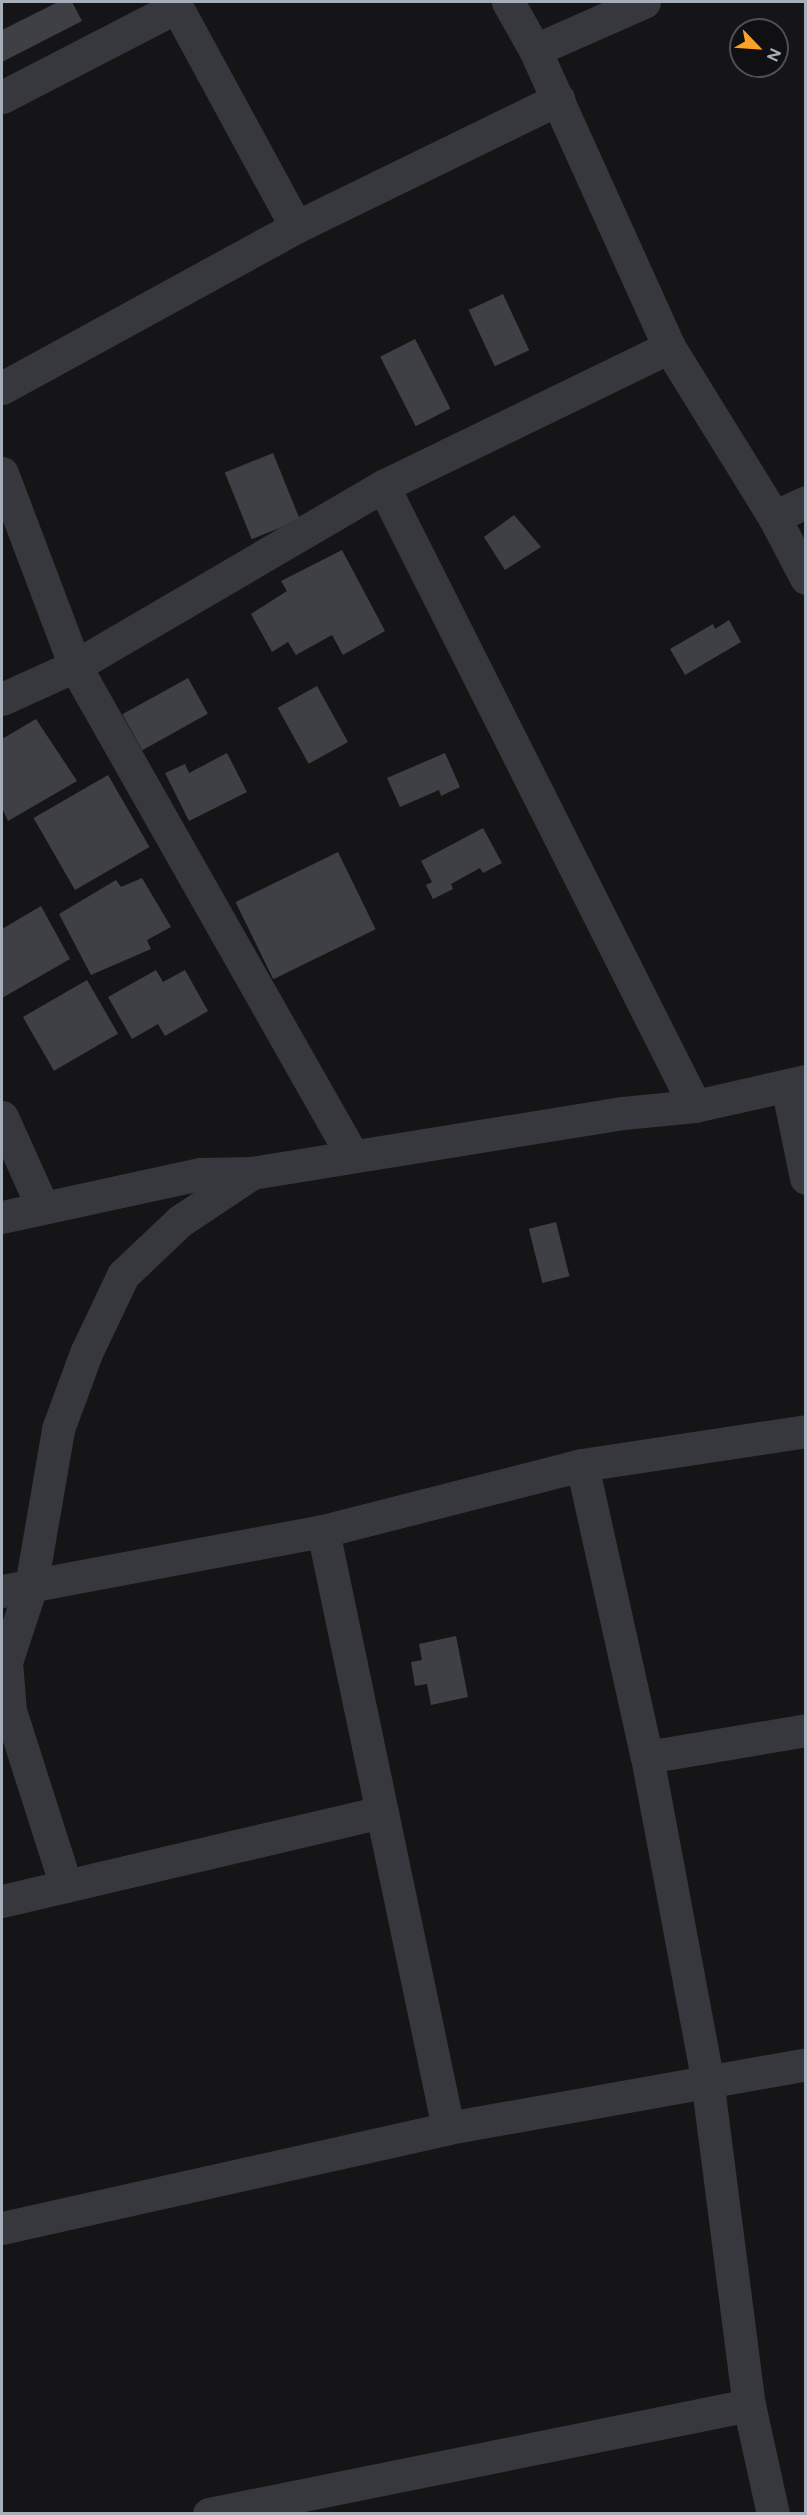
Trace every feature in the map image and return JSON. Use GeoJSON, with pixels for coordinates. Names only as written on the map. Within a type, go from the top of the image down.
{"type":"FeatureCollection","features":[{"type":"Feature","properties":{"kind":"street"},"geometry":{"type":"LineString","coordinates":[[508,2],[536,50],[669,347],[774,517],[806,578]]}},
{"type":"Feature","properties":{"kind":"street"},"geometry":{"type":"LineString","coordinates":[[536,50],[644,2]]}},
{"type":"Feature","properties":{"kind":"street"},"geometry":{"type":"LineString","coordinates":[[2,97],[175,4],[296,227]]}},
{"type":"Feature","properties":{"kind":"street"},"geometry":{"type":"LineString","coordinates":[[2,388],[296,227],[558,99]]}},
{"type":"Feature","properties":{"kind":"street"},"geometry":{"type":"LineString","coordinates":[[2,699],[75,666],[383,486],[669,347]]}},
{"type":"Feature","properties":{"kind":"street"},"geometry":{"type":"LineString","coordinates":[[2,473],[75,666],[352,1155]]}},
{"type":"Feature","properties":{"kind":"street"},"geometry":{"type":"LineString","coordinates":[[383,486],[695,1106]]}},
{"type":"Feature","properties":{"kind":"street"},"geometry":{"type":"LineString","coordinates":[[774,517],[806,501]]}},
{"type":"Feature","properties":{"kind":"street"},"geometry":{"type":"LineString","coordinates":[[2,1217],[42,1206],[200,1174],[252,1173],[352,1155],[695,1106],[796,1084],[806,1178]]}},
{"type":"Feature","properties":{"kind":"street"},"geometry":{"type":"LineString","coordinates":[[2,1117],[42,1206]]}},
{"type":"Feature","properties":{"kind":"street"},"geometry":{"type":"LineString","coordinates":[[66,1886],[10,1711],[6,1662],[16,1589],[58,1429],[86,1353],[123,1275],[180,1221],[252,1173]]}},
{"type":"Feature","properties":{"kind":"street"},"geometry":{"type":"LineString","coordinates":[[16,1589],[323,1531],[582,1465],[806,1431]]}},
{"type":"Feature","properties":{"kind":"street"},"geometry":{"type":"LineString","coordinates":[[582,1465],[647,1757],[707,2079],[749,2405],[773,2514]]}},
{"type":"Feature","properties":{"kind":"street"},"geometry":{"type":"LineString","coordinates":[[323,1531],[448,2128]]}},
{"type":"Feature","properties":{"kind":"street"},"geometry":{"type":"LineString","coordinates":[[647,1757],[806,1730]]}},
{"type":"Feature","properties":{"kind":"street"},"geometry":{"type":"LineString","coordinates":[[2,1901],[382,1812]]}},
{"type":"Feature","properties":{"kind":"street"},"geometry":{"type":"LineString","coordinates":[[2,2228],[448,2128],[707,2079],[806,2064]]}},
{"type":"Feature","properties":{"kind":"street"},"geometry":{"type":"LineString","coordinates":[[209,2514],[749,2405]]}},
{"type":"Feature","properties":{"kind":"building"},"geometry":{"type":"Polygon","coordinates":[[[58,2],[72,2],[82,21],[2,62],[2,30],[58,2]]]}},
{"type":"Feature","properties":{"kind":"building"},"geometry":{"type":"Polygon","coordinates":[[[503,294],[529,350],[495,366],[469,310],[503,294]]]}},
{"type":"Feature","properties":{"kind":"building"},"geometry":{"type":"Polygon","coordinates":[[[415,339],[450,408],[416,426],[380,357],[415,339]]]}},
{"type":"Feature","properties":{"kind":"building"},"geometry":{"type":"Polygon","coordinates":[[[273,453],[300,520],[252,539],[225,472],[273,453]]]}},
{"type":"Feature","properties":{"kind":"building"},"geometry":{"type":"Polygon","coordinates":[[[514,515],[541,547],[505,570],[484,537],[514,515]]]}},
{"type":"Feature","properties":{"kind":"building"},"geometry":{"type":"Polygon","coordinates":[[[342,550],[385,631],[343,655],[332,635],[296,655],[288,642],[272,652],[251,614],[287,591],[281,581],[342,550]]]}},
{"type":"Feature","properties":{"kind":"building"},"geometry":{"type":"Polygon","coordinates":[[[729,620],[741,642],[685,675],[670,649],[713,624],[715,629],[729,620]]]}},
{"type":"Feature","properties":{"kind":"building"},"geometry":{"type":"Polygon","coordinates":[[[188,678],[208,714],[142,750],[122,714],[188,678]]]}},
{"type":"Feature","properties":{"kind":"building"},"geometry":{"type":"Polygon","coordinates":[[[317,686],[348,742],[309,764],[278,708],[317,686]]]}},
{"type":"Feature","properties":{"kind":"building"},"geometry":{"type":"Polygon","coordinates":[[[36,719],[77,781],[8,821],[2,808],[2,739],[36,719]]]}},
{"type":"Feature","properties":{"kind":"building"},"geometry":{"type":"Polygon","coordinates":[[[227,753],[247,792],[189,821],[165,773],[185,764],[189,773],[227,753]]]}},
{"type":"Feature","properties":{"kind":"building"},"geometry":{"type":"Polygon","coordinates":[[[445,753],[460,787],[441,796],[439,790],[400,807],[387,778],[445,753]]]}},
{"type":"Feature","properties":{"kind":"building"},"geometry":{"type":"Polygon","coordinates":[[[108,775],[150,847],[75,890],[34,818],[108,775]]]}},
{"type":"Feature","properties":{"kind":"building"},"geometry":{"type":"Polygon","coordinates":[[[483,828],[502,863],[483,873],[480,868],[451,884],[453,889],[433,899],[426,885],[432,882],[421,861],[483,828]]]}},
{"type":"Feature","properties":{"kind":"building"},"geometry":{"type":"Polygon","coordinates":[[[338,852],[376,929],[273,979],[236,902],[338,852]]]}},
{"type":"Feature","properties":{"kind":"building"},"geometry":{"type":"Polygon","coordinates":[[[142,878],[171,927],[147,940],[151,949],[91,975],[59,914],[116,880],[121,887],[142,878]]]}},
{"type":"Feature","properties":{"kind":"building"},"geometry":{"type":"Polygon","coordinates":[[[41,906],[70,959],[2,998],[2,929],[41,906]]]}},
{"type":"Feature","properties":{"kind":"building"},"geometry":{"type":"Polygon","coordinates":[[[156,970],[163,982],[185,970],[208,1011],[165,1036],[158,1024],[132,1039],[108,997],[156,970]]]}},
{"type":"Feature","properties":{"kind":"building"},"geometry":{"type":"Polygon","coordinates":[[[87,980],[118,1034],[54,1071],[23,1017],[87,980]]]}},
{"type":"Feature","properties":{"kind":"building"},"geometry":{"type":"Polygon","coordinates":[[[556,1222],[570,1276],[542,1283],[529,1229],[556,1222]]]}},
{"type":"Feature","properties":{"kind":"building"},"geometry":{"type":"Polygon","coordinates":[[[456,1636],[468,1697],[431,1705],[427,1684],[415,1686],[411,1662],[422,1660],[419,1644],[456,1636]]]}}]}
